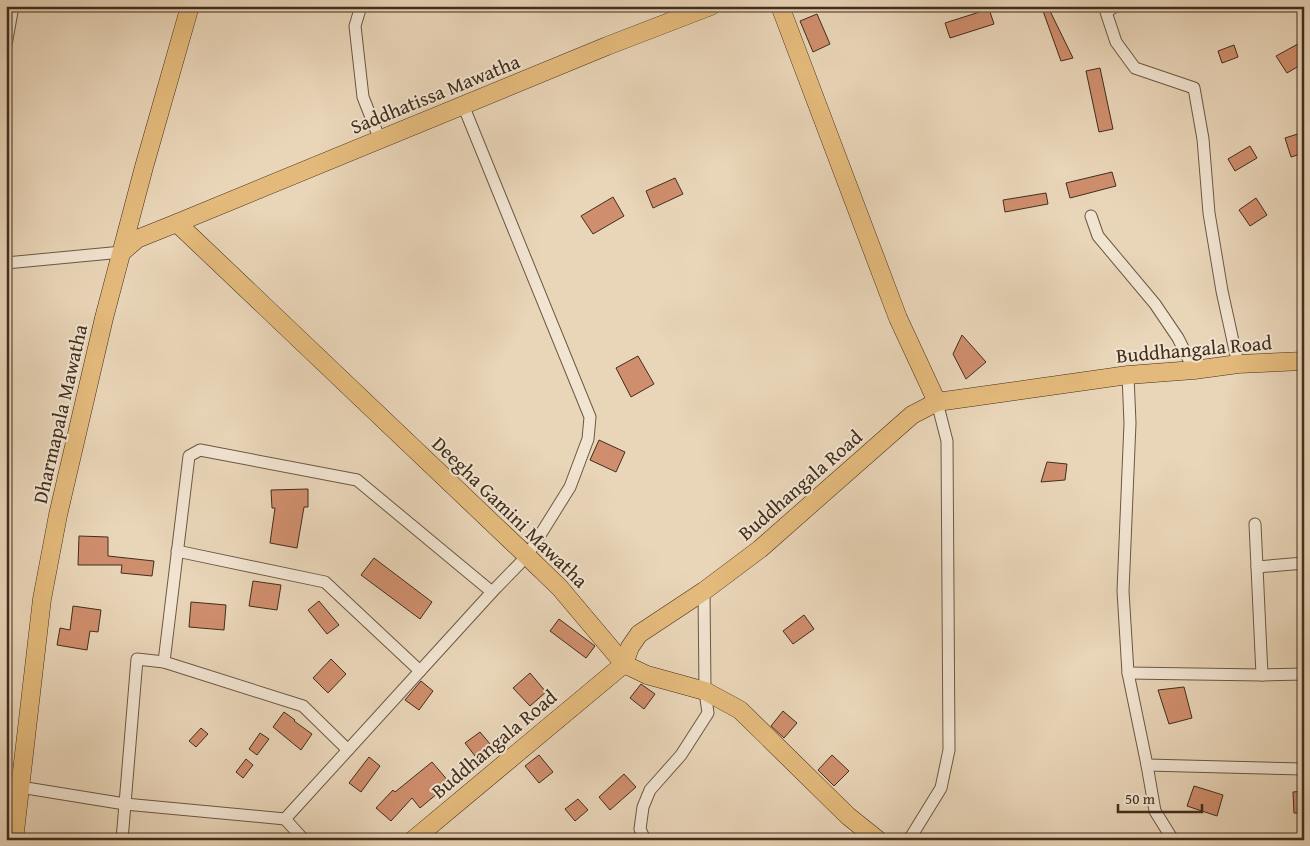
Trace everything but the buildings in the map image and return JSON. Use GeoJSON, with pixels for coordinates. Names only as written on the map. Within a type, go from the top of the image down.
{"type":"FeatureCollection","features":[{"type":"Feature","properties":{"kind":"main road","name":"Dharmapala Mawatha"},"geometry":{"type":"LineString","coordinates":[[14,840],[42,599],[50,554],[104,318],[190,6]]}},
{"type":"Feature","properties":{"kind":"main road","name":"Saddhatissa Mawatha"},"geometry":{"type":"LineString","coordinates":[[177,223],[607,46],[711,6]]}},
{"type":"Feature","properties":{"kind":"main road"},"geometry":{"type":"LineString","coordinates":[[780,6],[898,318],[937,402]]}},
{"type":"Feature","properties":{"kind":"main road"},"geometry":{"type":"LineString","coordinates":[[122,252],[137,239],[177,223]]}},
{"type":"Feature","properties":{"kind":"main road","name":"Deegha Gamini Mawatha"},"geometry":{"type":"LineString","coordinates":[[177,223],[560,588],[624,664],[647,675],[705,691],[740,710],[848,816],[878,840]]}},
{"type":"Feature","properties":{"kind":"main road","name":"Buddhangala Road"},"geometry":{"type":"LineString","coordinates":[[413,840],[624,664],[630,647],[639,634],[704,591],[760,549],[912,415],[937,402],[1128,375],[1194,370],[1238,364],[1304,361]]}},
{"type":"Feature","properties":{"kind":"street"},"geometry":{"type":"LineString","coordinates":[[6,45],[13,6]]}},
{"type":"Feature","properties":{"kind":"street"},"geometry":{"type":"LineString","coordinates":[[362,6],[355,26],[363,97],[380,140]]}},
{"type":"Feature","properties":{"kind":"street"},"geometry":{"type":"LineString","coordinates":[[1109,8],[1116,42],[1135,68],[1194,88],[1203,139],[1209,213],[1222,291],[1238,364]]}},
{"type":"Feature","properties":{"kind":"street"},"geometry":{"type":"LineString","coordinates":[[285,819],[527,556],[570,487],[588,440],[590,417],[463,105]]}},
{"type":"Feature","properties":{"kind":"street"},"geometry":{"type":"LineString","coordinates":[[1091,216],[1098,236],[1155,304],[1178,338],[1194,370]]}},
{"type":"Feature","properties":{"kind":"street"},"geometry":{"type":"LineString","coordinates":[[6,263],[122,252]]}},
{"type":"Feature","properties":{"kind":"street"},"geometry":{"type":"LineString","coordinates":[[1128,375],[1130,423],[1122,591],[1128,673],[1155,811],[1173,840]]}},
{"type":"Feature","properties":{"kind":"street"},"geometry":{"type":"LineString","coordinates":[[909,840],[941,788],[949,750],[947,441],[937,402]]}},
{"type":"Feature","properties":{"kind":"street"},"geometry":{"type":"LineString","coordinates":[[164,662],[189,456],[200,450],[357,480],[492,592]]}},
{"type":"Feature","properties":{"kind":"street"},"geometry":{"type":"LineString","coordinates":[[1255,524],[1262,675]]}},
{"type":"Feature","properties":{"kind":"street"},"geometry":{"type":"LineString","coordinates":[[177,551],[325,582],[420,671]]}},
{"type":"Feature","properties":{"kind":"street"},"geometry":{"type":"LineString","coordinates":[[1257,567],[1304,563]]}},
{"type":"Feature","properties":{"kind":"street"},"geometry":{"type":"LineString","coordinates":[[645,840],[640,829],[643,807],[650,790],[681,755],[708,713],[705,691],[704,591]]}},
{"type":"Feature","properties":{"kind":"street"},"geometry":{"type":"LineString","coordinates":[[122,840],[137,659],[164,662],[302,706],[348,750]]}},
{"type":"Feature","properties":{"kind":"street"},"geometry":{"type":"LineString","coordinates":[[1128,673],[1304,674]]}},
{"type":"Feature","properties":{"kind":"street"},"geometry":{"type":"LineString","coordinates":[[1147,765],[1304,769]]}},
{"type":"Feature","properties":{"kind":"street"},"geometry":{"type":"LineString","coordinates":[[20,787],[125,804],[285,819],[304,840]]}}]}
